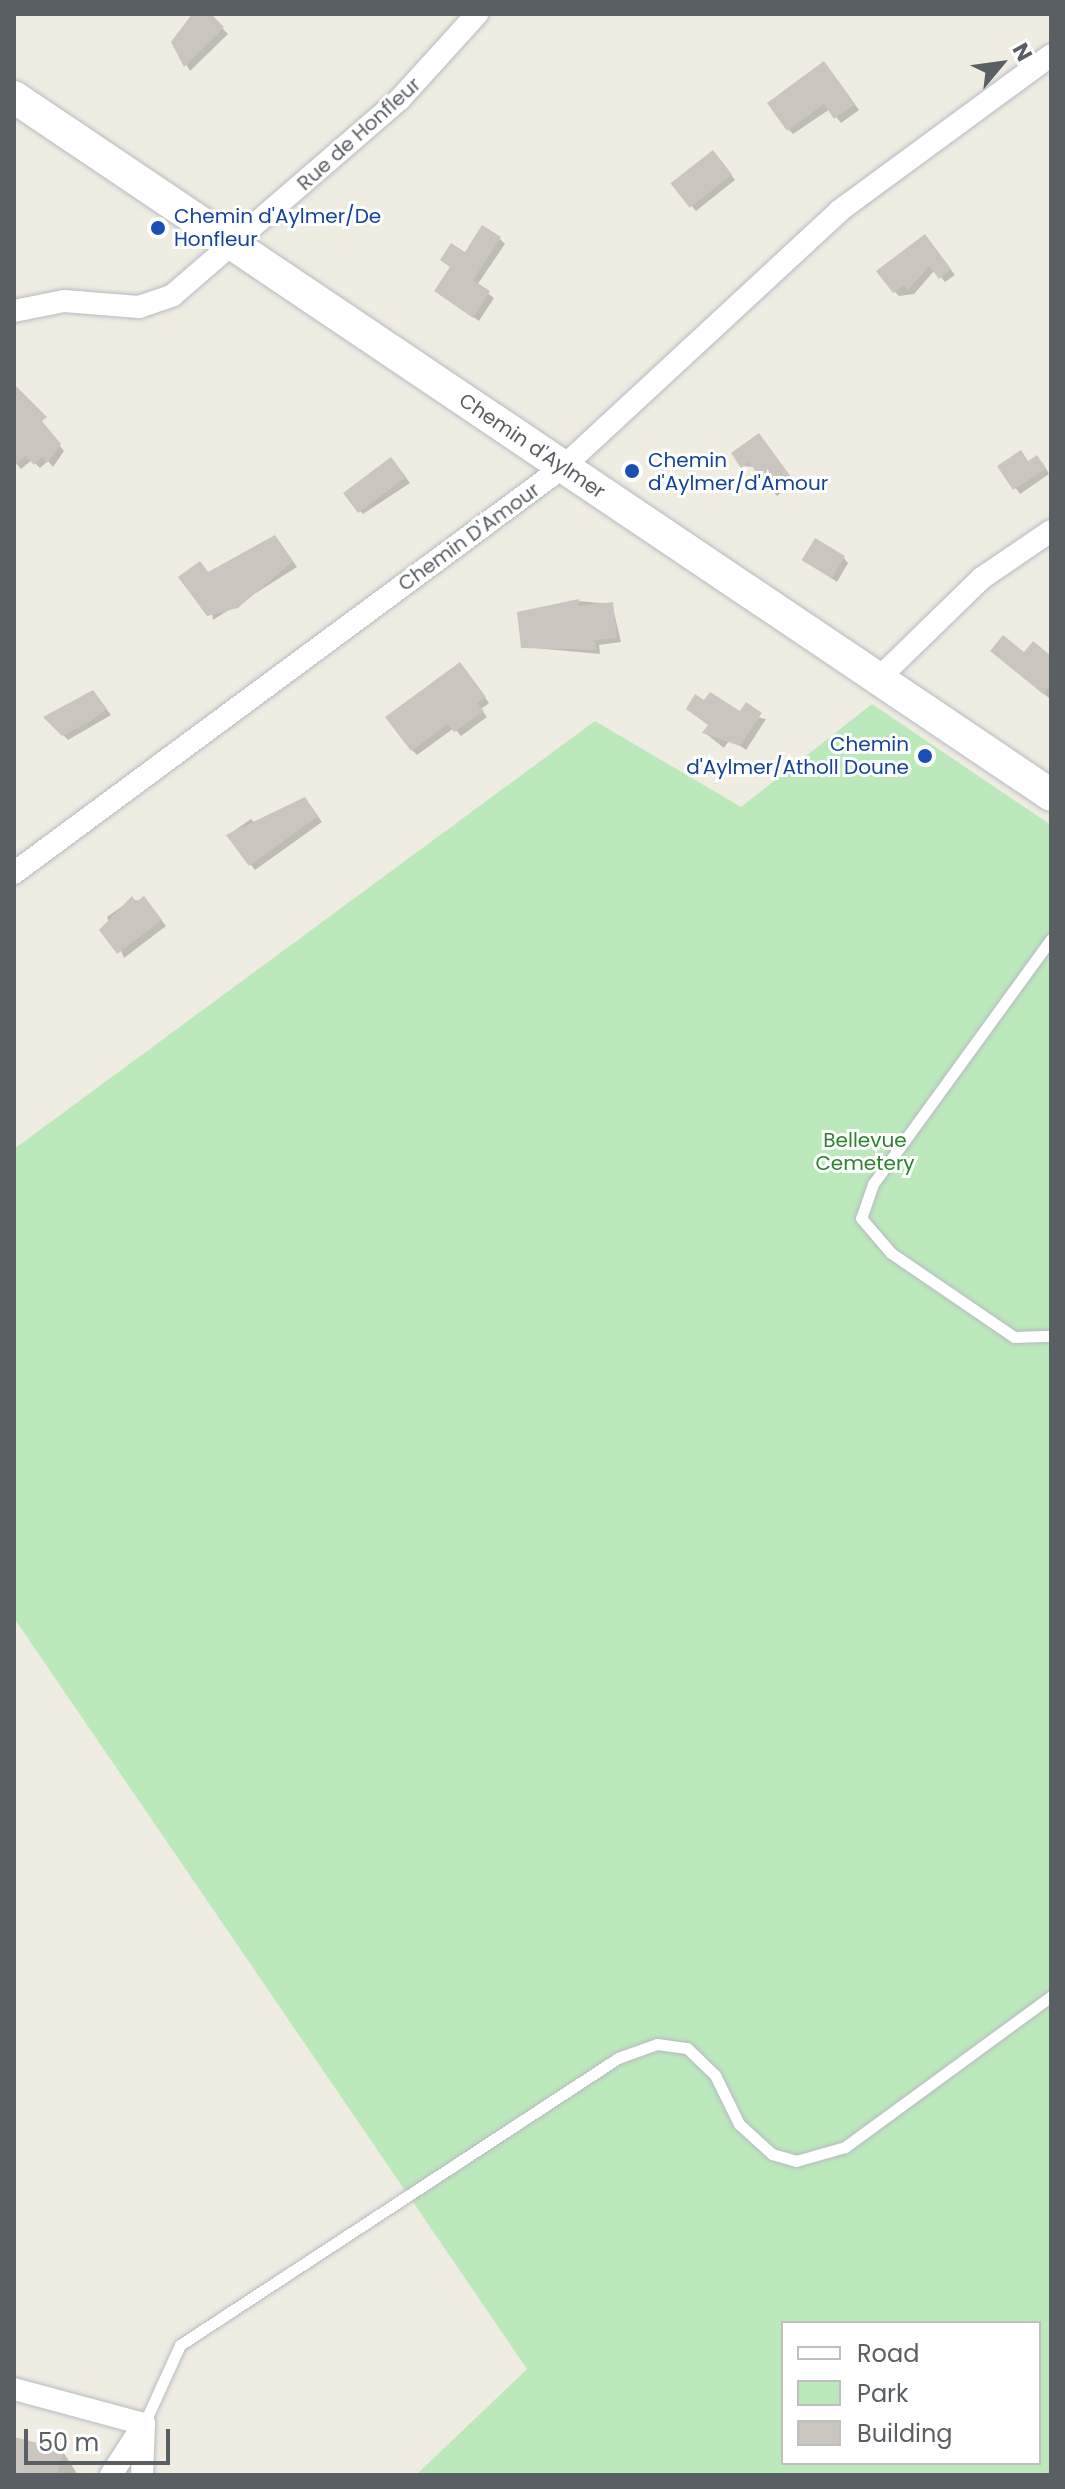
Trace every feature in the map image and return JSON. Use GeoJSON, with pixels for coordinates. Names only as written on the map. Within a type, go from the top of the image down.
{"type":"FeatureCollection","features":[{"type":"Feature","properties":{"kind":"main road","name":"Chemin d'Aylmer"},"geometry":{"type":"LineString","coordinates":[[14,97],[233,242],[875,682],[1051,795]]}},
{"type":"Feature","properties":{"kind":"street","name":"Rue de Honfleur"},"geometry":{"type":"LineString","coordinates":[[14,311],[64,301],[159,303],[400,99],[477,14]]}},
{"type":"Feature","properties":{"kind":"street","name":"Chemin D'Amour"},"geometry":{"type":"LineString","coordinates":[[14,873],[563,467],[839,211],[1051,55]]}},
{"type":"Feature","properties":{"kind":"street"},"geometry":{"type":"LineString","coordinates":[[875,682],[982,578],[1051,531]]}},
{"type":"Feature","properties":{"kind":"street"},"geometry":{"type":"LineString","coordinates":[[14,2389],[144,2424]]}},
{"type":"Feature","properties":{"kind":"street"},"geometry":{"type":"LineString","coordinates":[[111,2475],[144,2424]]}},
{"type":"Feature","properties":{"kind":"street"},"geometry":{"type":"LineString","coordinates":[[142,2475],[144,2424]]}},
{"type":"Feature","properties":{"kind":"lane"},"geometry":{"type":"LineString","coordinates":[[1051,939],[873,1184],[861,1218],[891,1253],[1014,1337],[1051,1336]]}},
{"type":"Feature","properties":{"kind":"lane"},"geometry":{"type":"LineString","coordinates":[[144,2424],[180,2345],[618,2058],[657,2044],[687,2048],[715,2075],[739,2124],[772,2154],[796,2161],[845,2147],[1051,1996]]}},
{"type":"Feature","properties":{"kind":"green space","name":"Bellevue Cemetery"},"geometry":{"type":"Polygon","coordinates":[[[872,704],[1051,825],[1051,2475],[416,2475],[527,2369],[14,1618],[14,1149],[595,721],[741,807],[872,704]]]}},
{"type":"Feature","properties":{"kind":"building"},"geometry":{"type":"Polygon","coordinates":[[[192,14],[211,14],[224,27],[184,67],[171,42],[192,14]]]}},
{"type":"Feature","properties":{"kind":"building"},"geometry":{"type":"Polygon","coordinates":[[[824,61],[855,104],[834,119],[824,104],[787,131],[767,103],[824,61]]]}},
{"type":"Feature","properties":{"kind":"building"},"geometry":{"type":"Polygon","coordinates":[[[713,150],[732,174],[690,208],[670,183],[713,150]]]}},
{"type":"Feature","properties":{"kind":"building"},"geometry":{"type":"Polygon","coordinates":[[[482,225],[501,237],[473,280],[490,291],[473,318],[434,291],[450,267],[440,260],[451,243],[465,252],[482,225]]]}},
{"type":"Feature","properties":{"kind":"building"},"geometry":{"type":"Polygon","coordinates":[[[925,234],[951,269],[939,279],[929,266],[908,290],[904,285],[893,293],[876,271],[925,234]]]}},
{"type":"Feature","properties":{"kind":"building"},"geometry":{"type":"Polygon","coordinates":[[[14,384],[47,417],[42,421],[61,444],[47,463],[42,457],[34,465],[26,456],[14,465],[14,384]]]}},
{"type":"Feature","properties":{"kind":"building"},"geometry":{"type":"Polygon","coordinates":[[[759,433],[791,477],[770,492],[749,462],[741,468],[731,453],[759,433]]]}},
{"type":"Feature","properties":{"kind":"building"},"geometry":{"type":"Polygon","coordinates":[[[1021,450],[1028,461],[1037,455],[1046,469],[1013,490],[997,466],[1021,450]]]}},
{"type":"Feature","properties":{"kind":"building"},"geometry":{"type":"Polygon","coordinates":[[[391,457],[406,477],[358,513],[343,493],[391,457]]]}},
{"type":"Feature","properties":{"kind":"building"},"geometry":{"type":"Polygon","coordinates":[[[275,535],[293,561],[238,608],[207,616],[178,577],[200,561],[208,572],[275,535]]]}},
{"type":"Feature","properties":{"kind":"building"},"geometry":{"type":"Polygon","coordinates":[[[815,538],[845,556],[832,578],[802,560],[815,538]]]}},
{"type":"Feature","properties":{"kind":"building"},"geometry":{"type":"Polygon","coordinates":[[[579,599],[579,606],[613,602],[617,638],[595,640],[596,650],[521,648],[517,612],[579,599]]]}},
{"type":"Feature","properties":{"kind":"building"},"geometry":{"type":"Polygon","coordinates":[[[1003,635],[1024,652],[1033,641],[1051,656],[1051,684],[1043,694],[990,651],[1003,635]]]}},
{"type":"Feature","properties":{"kind":"building"},"geometry":{"type":"Polygon","coordinates":[[[460,662],[486,697],[477,703],[484,711],[454,732],[448,724],[411,751],[385,717],[460,662]]]}},
{"type":"Feature","properties":{"kind":"building"},"geometry":{"type":"Polygon","coordinates":[[[93,690],[107,709],[91,721],[62,736],[43,717],[93,690]]]}},
{"type":"Feature","properties":{"kind":"building"},"geometry":{"type":"Polygon","coordinates":[[[710,692],[740,711],[746,702],[762,713],[740,746],[702,733],[708,725],[686,709],[695,694],[704,700],[710,692]]]}},
{"type":"Feature","properties":{"kind":"building"},"geometry":{"type":"Polygon","coordinates":[[[305,797],[318,816],[249,866],[226,835],[305,797]]]}},
{"type":"Feature","properties":{"kind":"building"},"geometry":{"type":"Polygon","coordinates":[[[132,896],[136,902],[144,896],[162,920],[117,954],[99,930],[132,896]]]}},
{"type":"Feature","properties":{"kind":"building"},"geometry":{"type":"Polygon","coordinates":[[[14,2437],[64,2450],[57,2475],[14,2475],[14,2437]]]}},
{"type":"Feature","properties":{"kind":"place","name":"Chemin d'Aylmer/De Honfleur"},"geometry":{"type":"Point","coordinates":[158,228]}},
{"type":"Feature","properties":{"kind":"place","name":"Chemin d'Aylmer/d'Amour"},"geometry":{"type":"Point","coordinates":[632,471]}},
{"type":"Feature","properties":{"kind":"place","name":"Chemin d'Aylmer/Atholl Doune"},"geometry":{"type":"Point","coordinates":[925,756]}}]}
